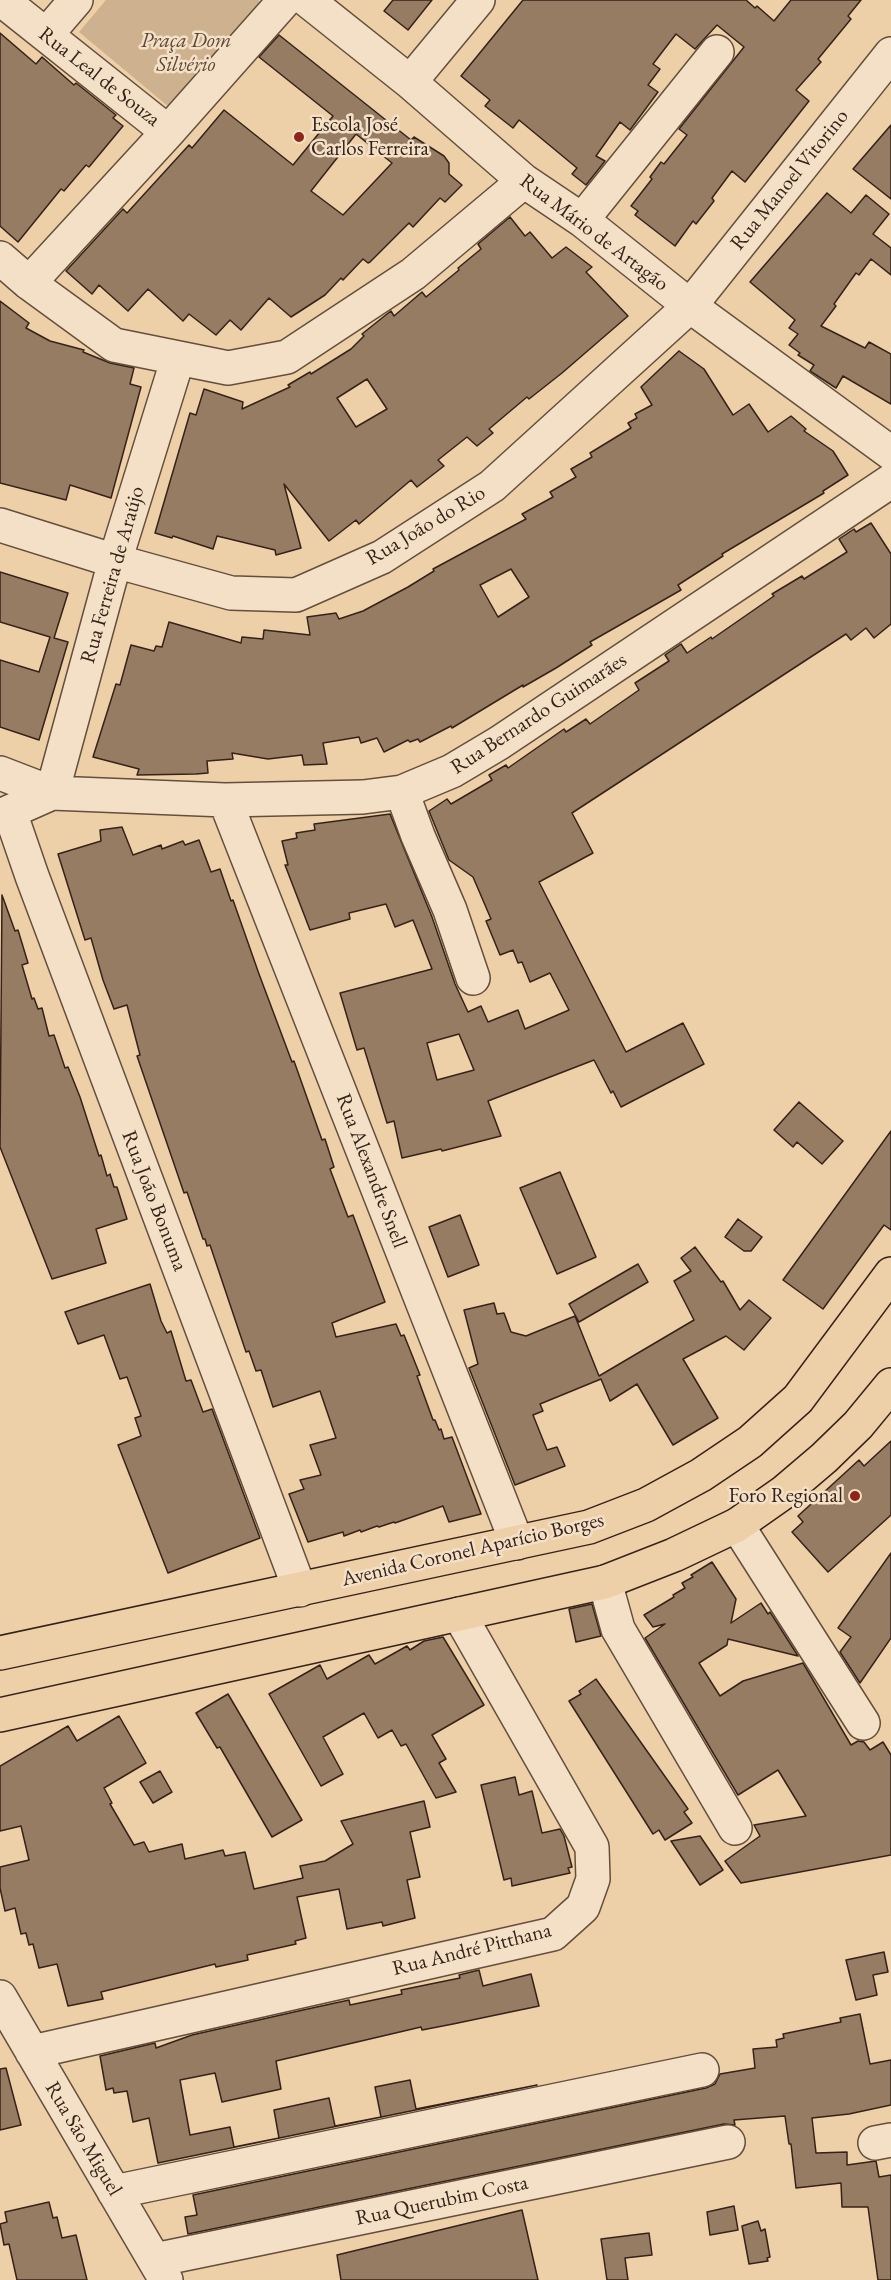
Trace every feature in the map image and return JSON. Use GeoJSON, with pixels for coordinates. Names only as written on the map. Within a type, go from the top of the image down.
{"type":"FeatureCollection","features":[{"type":"Feature","properties":{"kind":"main road","name":"Avenida Coronel Aparício Borges"},"geometry":{"type":"LineString","coordinates":[[0,1653],[589,1527],[646,1505],[701,1475],[750,1442],[798,1399],[891,1274]]}},
{"type":"Feature","properties":{"kind":"main road"},"geometry":{"type":"LineString","coordinates":[[0,1715],[605,1581],[674,1555],[737,1525],[784,1492],[824,1458],[858,1425],[891,1385]]}},
{"type":"Feature","properties":{"kind":"street","name":"Rua Leal de Souza"},"geometry":{"type":"LineString","coordinates":[[2,0],[168,132]]}},
{"type":"Feature","properties":{"kind":"street"},"geometry":{"type":"LineString","coordinates":[[46,35],[76,0]]}},
{"type":"Feature","properties":{"kind":"street"},"geometry":{"type":"LineString","coordinates":[[29,283],[285,0]]}},
{"type":"Feature","properties":{"kind":"street","name":"Rua Mário de Artagão"},"geometry":{"type":"LineString","coordinates":[[307,0],[410,82],[524,181],[582,220],[690,306],[891,453]]}},
{"type":"Feature","properties":{"kind":"street"},"geometry":{"type":"LineString","coordinates":[[410,82],[478,0]]}},
{"type":"Feature","properties":{"kind":"street"},"geometry":{"type":"LineString","coordinates":[[582,220],[717,52]]}},
{"type":"Feature","properties":{"kind":"street","name":"Rua Manoel Vitorino"},"geometry":{"type":"LineString","coordinates":[[690,306],[891,54]]}},
{"type":"Feature","properties":{"kind":"street"},"geometry":{"type":"LineString","coordinates":[[0,258],[29,283],[114,345],[228,368],[287,357],[413,274],[524,181]]}},
{"type":"Feature","properties":{"kind":"street","name":"Rua João do Rio"},"geometry":{"type":"LineString","coordinates":[[0,525],[231,593],[296,595],[382,557],[492,486],[690,306]]}},
{"type":"Feature","properties":{"kind":"street","name":"Rua Ferreira de Araújo"},"geometry":{"type":"LineString","coordinates":[[52,793],[116,561],[178,358]]}},
{"type":"Feature","properties":{"kind":"street","name":"Rua Bernardo Guimarães"},"geometry":{"type":"LineString","coordinates":[[5,814],[52,793],[225,800],[363,797],[402,792],[452,771],[499,743],[891,481]]}},
{"type":"Feature","properties":{"kind":"street"},"geometry":{"type":"LineString","coordinates":[[0,773],[52,793]]}},
{"type":"Feature","properties":{"kind":"street"},"geometry":{"type":"LineString","coordinates":[[402,792],[450,910],[473,978]]}},
{"type":"Feature","properties":{"kind":"street","name":"Rua Alexandre Snell"},"geometry":{"type":"LineString","coordinates":[[225,800],[516,1543]]}},
{"type":"Feature","properties":{"kind":"street","name":"Rua João Bonuma"},"geometry":{"type":"LineString","coordinates":[[5,814],[40,898],[300,1590]]}},
{"type":"Feature","properties":{"kind":"street"},"geometry":{"type":"LineString","coordinates":[[737,1525],[862,1722]]}},
{"type":"Feature","properties":{"kind":"street"},"geometry":{"type":"LineString","coordinates":[[605,1581],[618,1629],[735,1828]]}},
{"type":"Feature","properties":{"kind":"street","name":"Rua André Pitthana"},"geometry":{"type":"LineString","coordinates":[[32,2052],[553,1934],[584,1907],[593,1879],[592,1847],[459,1614]]}},
{"type":"Feature","properties":{"kind":"street","name":"Rua São Miguel"},"geometry":{"type":"LineString","coordinates":[[0,1997],[161,2270]]}},
{"type":"Feature","properties":{"kind":"street"},"geometry":{"type":"LineString","coordinates":[[114,2192],[702,2070]]}},
{"type":"Feature","properties":{"kind":"street","name":"Rua Querubim Costa"},"geometry":{"type":"LineString","coordinates":[[161,2270],[728,2142]]}},
{"type":"Feature","properties":{"kind":"green space","name":"Praça Dom Silvério"},"geometry":{"type":"Polygon","coordinates":[[[106,0],[258,0],[283,21],[193,127],[79,32],[106,0]]]}},
{"type":"Feature","properties":{"kind":"building"},"geometry":{"type":"Polygon","coordinates":[[[393,0],[432,0],[408,30],[384,11],[393,0]]]}},
{"type":"Feature","properties":{"kind":"building"},"geometry":{"type":"Polygon","coordinates":[[[523,0],[746,0],[755,8],[757,6],[774,21],[791,0],[861,0],[848,16],[851,19],[818,59],[821,62],[796,90],[809,101],[745,182],[732,171],[712,198],[714,201],[696,224],[693,221],[675,246],[635,215],[638,211],[631,206],[652,179],[650,177],[661,162],[664,164],[687,135],[679,129],[744,47],[717,25],[695,49],[676,34],[653,64],[660,69],[648,85],[658,92],[630,130],[620,122],[596,156],[605,161],[586,185],[572,174],[577,168],[519,120],[513,128],[485,106],[490,100],[461,76],[523,0]]]}},
{"type":"Feature","properties":{"kind":"building"},"geometry":{"type":"Polygon","coordinates":[[[0,33],[36,64],[42,57],[74,85],[76,83],[116,115],[113,118],[123,126],[89,167],[86,165],[64,191],[61,189],[18,242],[0,226],[0,33]]]}},
{"type":"Feature","properties":{"kind":"building"},"geometry":{"type":"Polygon","coordinates":[[[279,35],[411,140],[414,137],[444,156],[449,163],[449,174],[462,185],[445,202],[440,198],[413,227],[409,223],[370,262],[363,259],[325,295],[291,317],[269,298],[241,330],[230,320],[216,335],[189,314],[183,321],[148,289],[128,311],[99,285],[92,294],[66,271],[123,209],[127,213],[189,145],[192,148],[224,110],[293,165],[333,116],[259,57],[279,35]],[[356,134],[311,191],[343,215],[392,163],[356,134]]]}},
{"type":"Feature","properties":{"kind":"building"},"geometry":{"type":"Polygon","coordinates":[[[891,125],[891,199],[853,169],[891,125]]]}},
{"type":"Feature","properties":{"kind":"building"},"geometry":{"type":"Polygon","coordinates":[[[827,193],[851,213],[866,195],[889,214],[873,234],[891,248],[891,275],[871,259],[859,275],[856,273],[821,326],[865,348],[869,342],[891,354],[891,404],[843,376],[836,388],[810,371],[814,365],[798,355],[800,353],[789,345],[798,334],[789,328],[795,320],[750,282],[827,193]]]}},
{"type":"Feature","properties":{"kind":"building"},"geometry":{"type":"Polygon","coordinates":[[[510,217],[525,236],[530,232],[552,258],[566,247],[592,267],[586,272],[628,316],[562,373],[529,399],[527,397],[489,429],[493,433],[477,446],[467,437],[438,460],[444,466],[417,487],[411,480],[359,524],[356,520],[329,541],[284,484],[301,548],[276,555],[275,550],[217,536],[213,549],[173,536],[172,538],[155,533],[190,413],[196,415],[204,389],[243,402],[242,409],[290,387],[288,385],[310,372],[311,374],[351,349],[364,336],[362,334],[391,311],[394,316],[422,292],[426,297],[481,249],[478,244],[510,217]],[[367,379],[337,398],[356,427],[387,409],[367,379]]]}},
{"type":"Feature","properties":{"kind":"building"},"geometry":{"type":"Polygon","coordinates":[[[0,301],[29,323],[26,328],[50,341],[84,350],[83,352],[110,363],[134,368],[130,384],[141,387],[111,498],[70,485],[66,500],[0,483],[0,301]]]}},
{"type":"Feature","properties":{"kind":"building"},"geometry":{"type":"Polygon","coordinates":[[[679,351],[704,369],[733,415],[749,404],[768,432],[791,416],[806,429],[804,431],[833,451],[848,475],[823,491],[824,493],[722,554],[723,556],[678,585],[681,590],[590,642],[592,645],[556,668],[452,728],[451,726],[420,742],[418,739],[410,742],[408,740],[384,752],[377,738],[361,743],[359,737],[323,743],[327,764],[304,765],[302,755],[268,759],[232,753],[233,759],[207,761],[208,773],[196,774],[137,775],[139,769],[93,757],[116,684],[120,685],[131,645],[154,651],[156,646],[162,647],[169,622],[241,643],[242,637],[263,639],[264,630],[310,635],[307,617],[336,613],[339,619],[363,611],[408,587],[434,571],[433,569],[526,519],[522,514],[553,497],[550,492],[576,477],[571,469],[592,457],[590,453],[631,428],[628,423],[637,418],[635,414],[652,405],[641,387],[679,351]],[[511,569],[480,585],[498,617],[529,597],[511,569]]]}},
{"type":"Feature","properties":{"kind":"building"},"geometry":{"type":"Polygon","coordinates":[[[871,523],[891,554],[891,624],[874,638],[866,628],[851,640],[846,634],[572,813],[593,853],[539,882],[626,1052],[683,1023],[704,1064],[621,1107],[594,1060],[488,1101],[501,1136],[442,1151],[441,1149],[402,1158],[394,1121],[387,1123],[364,1048],[357,1050],[340,993],[432,969],[413,920],[395,927],[386,904],[349,913],[350,919],[310,930],[285,865],[288,865],[282,841],[297,838],[296,833],[315,830],[314,824],[390,814],[432,917],[455,984],[468,1012],[481,1006],[488,1022],[518,1010],[525,1029],[569,1010],[550,973],[530,982],[522,962],[518,963],[513,950],[500,955],[486,921],[491,919],[473,877],[449,860],[429,811],[447,799],[451,804],[492,780],[489,775],[506,765],[508,768],[564,729],[566,732],[586,719],[590,724],[639,690],[635,683],[669,661],[665,655],[681,644],[687,653],[711,637],[712,639],[774,596],[772,594],[802,576],[804,579],[847,552],[839,539],[854,529],[856,532],[871,523]],[[459,1034],[427,1043],[437,1080],[474,1070],[459,1034]]]}},
{"type":"Feature","properties":{"kind":"building"},"geometry":{"type":"Polygon","coordinates":[[[0,572],[68,593],[54,638],[68,642],[39,740],[0,727],[0,660],[39,672],[50,637],[0,622],[0,572]]]}},
{"type":"Feature","properties":{"kind":"building"},"geometry":{"type":"Polygon","coordinates":[[[122,827],[133,855],[161,845],[162,849],[183,841],[185,845],[199,840],[211,872],[220,869],[322,1140],[325,1139],[334,1167],[330,1169],[348,1217],[353,1215],[385,1302],[332,1323],[336,1337],[396,1324],[401,1336],[404,1335],[420,1375],[417,1376],[433,1420],[439,1430],[441,1429],[444,1439],[452,1437],[481,1514],[449,1522],[443,1506],[395,1523],[361,1532],[360,1530],[344,1536],[343,1532],[308,1542],[289,1494],[304,1489],[300,1480],[321,1475],[310,1445],[336,1438],[320,1391],[273,1407],[261,1370],[256,1371],[249,1351],[246,1352],[210,1245],[207,1246],[203,1239],[187,1192],[184,1193],[137,1056],[140,1055],[127,1005],[114,1009],[91,938],[85,940],[58,854],[101,841],[100,830],[122,827]]]}},
{"type":"Feature","properties":{"kind":"building"},"geometry":{"type":"Polygon","coordinates":[[[2,895],[15,931],[18,930],[28,963],[22,965],[32,999],[34,998],[38,1009],[42,1008],[49,1036],[54,1035],[65,1068],[68,1067],[99,1156],[101,1155],[107,1176],[110,1174],[114,1187],[117,1187],[127,1219],[96,1229],[106,1263],[52,1279],[0,1147],[2,895]]]}},
{"type":"Feature","properties":{"kind":"building"},"geometry":{"type":"Polygon","coordinates":[[[799,1102],[843,1141],[822,1164],[797,1142],[793,1147],[774,1130],[799,1102]]]}},
{"type":"Feature","properties":{"kind":"building"},"geometry":{"type":"Polygon","coordinates":[[[891,1131],[891,1230],[884,1225],[823,1309],[783,1280],[891,1131]]]}},
{"type":"Feature","properties":{"kind":"building"},"geometry":{"type":"Polygon","coordinates":[[[560,1172],[596,1257],[557,1274],[520,1188],[560,1172]]]}},
{"type":"Feature","properties":{"kind":"building"},"geometry":{"type":"Polygon","coordinates":[[[460,1215],[479,1265],[448,1277],[429,1227],[460,1215]]]}},
{"type":"Feature","properties":{"kind":"building"},"geometry":{"type":"Polygon","coordinates":[[[738,1219],[762,1237],[751,1251],[744,1251],[725,1237],[738,1219]]]}},
{"type":"Feature","properties":{"kind":"building"},"geometry":{"type":"Polygon","coordinates":[[[695,1247],[721,1282],[723,1281],[740,1310],[749,1300],[771,1318],[744,1350],[726,1336],[683,1359],[718,1418],[673,1445],[637,1384],[610,1401],[601,1379],[540,1404],[543,1411],[533,1415],[547,1450],[557,1447],[565,1466],[515,1485],[469,1368],[478,1364],[464,1310],[494,1303],[497,1314],[504,1313],[511,1332],[526,1336],[575,1316],[599,1376],[694,1320],[674,1281],[691,1271],[681,1258],[695,1247]]]}},
{"type":"Feature","properties":{"kind":"building"},"geometry":{"type":"Polygon","coordinates":[[[638,1264],[648,1282],[579,1322],[569,1304],[638,1264]]]}},
{"type":"Feature","properties":{"kind":"building"},"geometry":{"type":"Polygon","coordinates":[[[150,1284],[161,1321],[167,1333],[171,1331],[186,1381],[191,1380],[203,1412],[212,1409],[260,1538],[168,1573],[118,1445],[141,1436],[135,1418],[141,1416],[127,1377],[120,1379],[104,1335],[78,1344],[65,1312],[150,1284]]]}},
{"type":"Feature","properties":{"kind":"building","name":"Foro Regional"},"geometry":{"type":"Polygon","coordinates":[[[891,1441],[891,1515],[828,1572],[792,1532],[803,1522],[798,1516],[859,1460],[864,1466],[891,1441]]]}},
{"type":"Feature","properties":{"kind":"building"},"geometry":{"type":"Polygon","coordinates":[[[891,1553],[891,1638],[860,1683],[840,1652],[851,1637],[838,1628],[891,1553]]]}},
{"type":"Feature","properties":{"kind":"building"},"geometry":{"type":"Polygon","coordinates":[[[712,1562],[736,1599],[731,1623],[761,1603],[768,1614],[770,1612],[798,1656],[728,1639],[727,1645],[699,1663],[720,1696],[743,1681],[803,1663],[851,1745],[858,1741],[864,1742],[870,1750],[883,1742],[891,1755],[891,1855],[741,1883],[725,1861],[760,1836],[754,1825],[806,1816],[778,1770],[738,1795],[645,1638],[665,1624],[653,1627],[644,1615],[674,1597],[673,1595],[685,1588],[682,1583],[712,1562]]]}},
{"type":"Feature","properties":{"kind":"building"},"geometry":{"type":"Polygon","coordinates":[[[592,1604],[601,1636],[576,1642],[569,1609],[592,1604]]]}},
{"type":"Feature","properties":{"kind":"building"},"geometry":{"type":"Polygon","coordinates":[[[443,1637],[484,1705],[432,1735],[446,1759],[439,1763],[456,1792],[436,1798],[406,1744],[401,1746],[392,1730],[378,1738],[364,1713],[323,1737],[343,1774],[321,1786],[269,1694],[320,1665],[327,1679],[369,1655],[375,1664],[407,1646],[410,1650],[424,1641],[443,1637]]]}},
{"type":"Feature","properties":{"kind":"building"},"geometry":{"type":"Polygon","coordinates":[[[596,1679],[688,1809],[684,1812],[692,1823],[665,1840],[659,1830],[653,1834],[569,1701],[581,1694],[579,1691],[596,1679]]]}},
{"type":"Feature","properties":{"kind":"building"},"geometry":{"type":"Polygon","coordinates":[[[228,1694],[302,1820],[272,1837],[220,1747],[217,1748],[196,1713],[228,1694]]]}},
{"type":"Feature","properties":{"kind":"building"},"geometry":{"type":"Polygon","coordinates":[[[119,1716],[146,1763],[104,1788],[112,1803],[110,1804],[134,1845],[144,1842],[149,1852],[182,1844],[185,1859],[223,1850],[225,1856],[245,1852],[254,1889],[303,1878],[300,1866],[325,1861],[353,1844],[341,1821],[424,1801],[430,1827],[410,1832],[420,1877],[407,1880],[415,1918],[383,1926],[382,1922],[347,1929],[339,1889],[297,1897],[306,1938],[295,1941],[296,1944],[247,1955],[248,1960],[216,1967],[215,1964],[101,1992],[103,1999],[68,2006],[57,1964],[39,1968],[33,1944],[29,1945],[26,1933],[21,1934],[15,1908],[5,1911],[0,1888],[0,1867],[29,1860],[21,1826],[0,1831],[0,1766],[68,1726],[77,1741],[119,1716]]]}},
{"type":"Feature","properties":{"kind":"building"},"geometry":{"type":"Polygon","coordinates":[[[160,1771],[172,1792],[153,1803],[140,1782],[160,1771]]]}},
{"type":"Feature","properties":{"kind":"building"},"geometry":{"type":"Polygon","coordinates":[[[515,1777],[519,1795],[532,1791],[542,1833],[560,1829],[572,1867],[568,1868],[570,1873],[512,1886],[511,1878],[504,1880],[481,1785],[515,1777]]]}},
{"type":"Feature","properties":{"kind":"building"},"geometry":{"type":"Polygon","coordinates":[[[700,1836],[723,1870],[700,1885],[671,1841],[700,1836]]]}},
{"type":"Feature","properties":{"kind":"building"},"geometry":{"type":"Polygon","coordinates":[[[884,1952],[888,1972],[873,1975],[877,1995],[856,2000],[846,1960],[884,1952]]]}},
{"type":"Feature","properties":{"kind":"building"},"geometry":{"type":"Polygon","coordinates":[[[479,1970],[483,1986],[531,1974],[539,2006],[422,2030],[421,2027],[276,2061],[281,2089],[222,2102],[215,2073],[180,2080],[190,2135],[230,2127],[234,2147],[279,2138],[274,2110],[329,2098],[335,2126],[381,2117],[375,2087],[410,2080],[416,2109],[537,2085],[158,2163],[149,2118],[133,2122],[127,2091],[114,2093],[113,2088],[106,2090],[100,2056],[155,2043],[156,2048],[192,2035],[349,2000],[350,2005],[402,1994],[401,1990],[460,1978],[459,1975],[479,1970]]]}},
{"type":"Feature","properties":{"kind":"building"},"geometry":{"type":"Polygon","coordinates":[[[860,2014],[870,2064],[891,2060],[891,2105],[849,2114],[812,2118],[816,2153],[847,2152],[847,2165],[876,2161],[879,2177],[891,2175],[891,2280],[878,2280],[868,2207],[842,2207],[841,2183],[796,2188],[785,2116],[734,2120],[735,2125],[724,2124],[188,2234],[185,2217],[197,2215],[193,2195],[706,2088],[715,2084],[720,2074],[755,2068],[753,2049],[777,2047],[776,2040],[784,2038],[783,2034],[841,2022],[840,2018],[860,2014]]]}},
{"type":"Feature","properties":{"kind":"building"},"geometry":{"type":"Polygon","coordinates":[[[6,2068],[21,2125],[0,2130],[0,2069],[6,2068]]]}},
{"type":"Feature","properties":{"kind":"building"},"geometry":{"type":"Polygon","coordinates":[[[49,2202],[53,2218],[57,2217],[62,2238],[76,2235],[87,2280],[17,2280],[9,2244],[4,2245],[0,2224],[7,2222],[5,2212],[49,2202]]]}},
{"type":"Feature","properties":{"kind":"building"},"geometry":{"type":"Polygon","coordinates":[[[734,2206],[738,2230],[710,2235],[707,2212],[734,2206]]]}},
{"type":"Feature","properties":{"kind":"building"},"geometry":{"type":"Polygon","coordinates":[[[522,2210],[538,2280],[341,2280],[337,2255],[522,2210]]]}},
{"type":"Feature","properties":{"kind":"building"},"geometry":{"type":"Polygon","coordinates":[[[758,2221],[761,2231],[765,2229],[770,2257],[767,2258],[768,2261],[749,2264],[742,2226],[758,2221]]]}},
{"type":"Feature","properties":{"kind":"building"},"geometry":{"type":"Polygon","coordinates":[[[649,2233],[652,2255],[625,2258],[628,2280],[607,2280],[601,2239],[649,2233]]]}},
{"type":"Feature","properties":{"kind":"place","name":"Escola José Carlos Ferreira"},"geometry":{"type":"Point","coordinates":[299,137]}},
{"type":"Feature","properties":{"kind":"place","name":"Foro Regional"},"geometry":{"type":"Point","coordinates":[855,1496]}}]}
